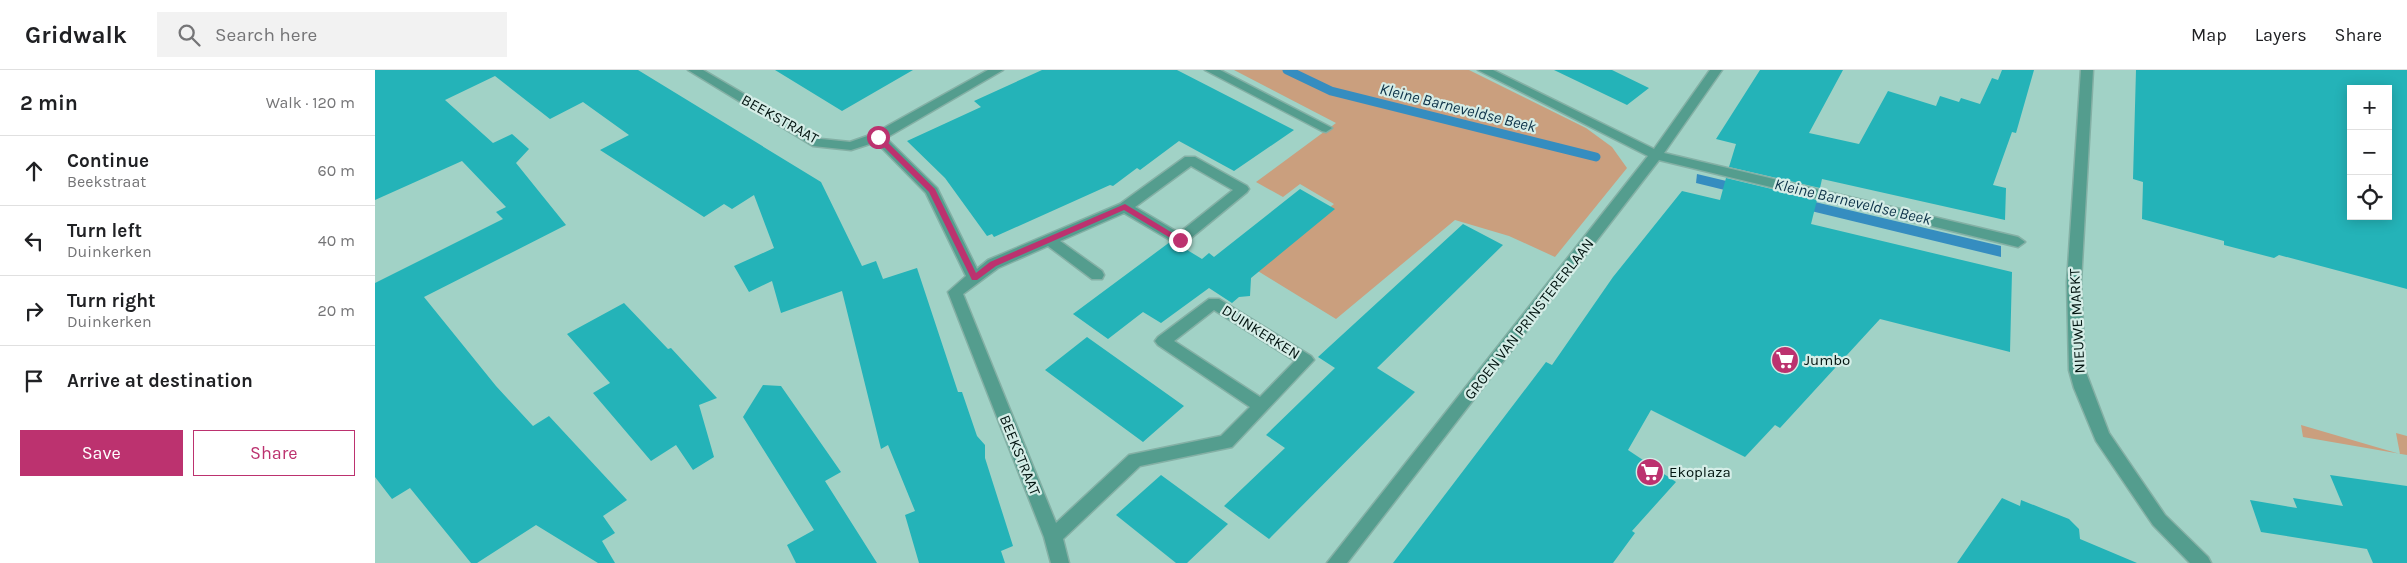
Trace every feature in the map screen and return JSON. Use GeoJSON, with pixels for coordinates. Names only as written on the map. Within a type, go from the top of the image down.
{"type":"FeatureCollection","features":[{"type":"Feature","properties":{"kind":"street","name":"BEEKSTRAAT"},"geometry":{"type":"LineString","coordinates":[[693,70],[818,142],[851,146],[878,137],[997,70]]}},
{"type":"Feature","properties":{"kind":"street"},"geometry":{"type":"LineString","coordinates":[[1211,70],[1326,128]]}},
{"type":"Feature","properties":{"kind":"street"},"geometry":{"type":"LineString","coordinates":[[1484,70],[1656,156],[2018,242]]}},
{"type":"Feature","properties":{"kind":"street","name":"GROEN VAN PRINSTERERLAAN"},"geometry":{"type":"LineString","coordinates":[[1336,563],[1656,156],[1716,70]]}},
{"type":"Feature","properties":{"kind":"street","name":"NIEUWE MARKT"},"geometry":{"type":"LineString","coordinates":[[2087,70],[2074,282],[2077,370],[2082,388],[2102,436],[2159,520],[2202,563]]}},
{"type":"Feature","properties":{"kind":"street"},"geometry":{"type":"LineString","coordinates":[[878,137],[932,191],[974,278],[993,264],[1125,207],[1190,160],[1242,189],[1180,240],[1125,207]]}},
{"type":"Feature","properties":{"kind":"street"},"geometry":{"type":"LineString","coordinates":[[1048,239],[1097,275]]}},
{"type":"Feature","properties":{"kind":"street","name":"BEEKSTRAAT"},"geometry":{"type":"LineString","coordinates":[[974,278],[955,292],[1053,538],[1060,563]]}},
{"type":"Feature","properties":{"kind":"street","name":"DUINKERKEN"},"geometry":{"type":"LineString","coordinates":[[1053,538],[1135,460],[1226,442],[1306,360],[1214,302],[1163,341],[1261,406]]}},
{"type":"Feature","properties":{"kind":"shaded area"},"geometry":{"type":"Polygon","coordinates":[[[1234,70],[1469,70],[1586,128],[1612,147],[1627,168],[1555,257],[1509,236],[1455,220],[1336,319],[1253,268],[1334,204],[1300,184],[1283,197],[1256,182],[1336,123],[1234,70]]]}},
{"type":"Feature","properties":{"kind":"shaded area"},"geometry":{"type":"Polygon","coordinates":[[[2301,425],[2398,453],[2303,437],[2301,425]]]}},
{"type":"Feature","properties":{"kind":"shaded area"},"geometry":{"type":"Polygon","coordinates":[[[2396,433],[2407,436],[2407,455],[2400,454],[2396,433]]]}},
{"type":"Feature","properties":{"kind":"water"},"geometry":{"type":"Polygon","coordinates":[[[1697,174],[2001,246],[2001,257],[1696,183],[1697,174]]]}},
{"type":"Feature","properties":{"kind":"building"},"geometry":{"type":"Polygon","coordinates":[[[375,70],[638,70],[821,182],[862,266],[876,261],[883,279],[917,268],[958,392],[962,392],[977,436],[985,445],[985,458],[1013,546],[1001,551],[1005,563],[919,563],[905,515],[915,511],[888,445],[881,449],[842,291],[781,313],[772,281],[749,292],[734,266],[774,248],[754,195],[732,209],[724,204],[704,217],[600,150],[629,135],[583,102],[550,119],[495,76],[445,100],[493,143],[512,134],[529,149],[516,163],[566,225],[424,297],[496,386],[533,426],[549,416],[627,500],[603,516],[615,533],[602,541],[615,563],[598,563],[536,525],[477,563],[471,563],[410,488],[392,499],[375,477],[375,283],[503,219],[496,212],[506,207],[462,161],[375,200],[375,70]]]}},
{"type":"Feature","properties":{"kind":"building"},"geometry":{"type":"Polygon","coordinates":[[[775,70],[913,70],[842,111],[775,70]]]}},
{"type":"Feature","properties":{"kind":"building"},"geometry":{"type":"Polygon","coordinates":[[[1042,70],[1177,70],[1294,130],[1234,171],[1179,141],[1140,170],[1137,168],[1113,186],[1110,185],[994,237],[992,234],[987,236],[945,178],[907,141],[981,107],[974,101],[1042,70]]]}},
{"type":"Feature","properties":{"kind":"building"},"geometry":{"type":"Polygon","coordinates":[[[1554,70],[1612,70],[1649,88],[1627,105],[1554,70]]]}},
{"type":"Feature","properties":{"kind":"building"},"geometry":{"type":"Polygon","coordinates":[[[1760,70],[1843,70],[1809,133],[1859,144],[1888,91],[1936,106],[1940,96],[1959,102],[1961,98],[1980,104],[1992,78],[1998,80],[2002,70],[2034,70],[2016,133],[2012,132],[1993,185],[2006,188],[2005,220],[1822,179],[1820,188],[1729,167],[1736,144],[1716,139],[1760,70]]]}},
{"type":"Feature","properties":{"kind":"building"},"geometry":{"type":"Polygon","coordinates":[[[2136,70],[2407,70],[2407,289],[2279,255],[2274,258],[2224,245],[2224,241],[2142,219],[2143,182],[2133,179],[2136,70]]]}},
{"type":"Feature","properties":{"kind":"building"},"geometry":{"type":"Polygon","coordinates":[[[1726,178],[1817,200],[1811,224],[2012,272],[2010,352],[1880,319],[1780,428],[1775,425],[1745,457],[1651,410],[1628,450],[1676,482],[1632,531],[1635,533],[1613,563],[1393,563],[1546,362],[1552,365],[1613,277],[1682,191],[1720,200],[1726,178]]]}},
{"type":"Feature","properties":{"kind":"building"},"geometry":{"type":"Polygon","coordinates":[[[1300,189],[1335,209],[1251,278],[1250,296],[1239,297],[1232,303],[1209,288],[1161,323],[1143,312],[1108,339],[1073,314],[1170,242],[1179,245],[1202,259],[1209,253],[1214,257],[1300,189]]]}},
{"type":"Feature","properties":{"kind":"building"},"geometry":{"type":"Polygon","coordinates":[[[1463,224],[1503,245],[1377,368],[1415,392],[1269,539],[1224,506],[1285,448],[1266,435],[1335,368],[1318,357],[1463,224]]]}},
{"type":"Feature","properties":{"kind":"building"},"geometry":{"type":"Polygon","coordinates":[[[624,303],[668,349],[671,348],[717,398],[699,405],[714,457],[693,470],[676,445],[651,461],[593,393],[610,383],[567,334],[624,303]]]}},
{"type":"Feature","properties":{"kind":"building"},"geometry":{"type":"Polygon","coordinates":[[[1087,337],[1184,406],[1143,442],[1045,370],[1087,337]]]}},
{"type":"Feature","properties":{"kind":"building"},"geometry":{"type":"Polygon","coordinates":[[[763,385],[781,386],[841,472],[825,481],[877,563],[796,563],[787,545],[814,530],[743,417],[763,385]]]}},
{"type":"Feature","properties":{"kind":"building"},"geometry":{"type":"Polygon","coordinates":[[[1161,475],[1228,524],[1187,563],[1176,563],[1116,515],[1161,475]]]}},
{"type":"Feature","properties":{"kind":"building"},"geometry":{"type":"Polygon","coordinates":[[[2330,475],[2407,486],[2407,563],[2373,563],[2367,549],[2261,532],[2250,500],[2297,508],[2293,498],[2343,506],[2330,475]]]}},
{"type":"Feature","properties":{"kind":"building"},"geometry":{"type":"Polygon","coordinates":[[[2002,498],[2020,506],[2021,500],[2069,519],[2079,529],[2080,539],[2137,563],[1957,563],[2002,498]]]}},
{"type":"Feature","properties":{"kind":"waterway","name":"Kleine Barneveldse Beek"},"geometry":{"type":"LineString","coordinates":[[1287,70],[1331,91],[1596,157]]}},
{"type":"Feature","properties":{"kind":"place","name":"Jumbo"},"geometry":{"type":"Point","coordinates":[1785,360]}},
{"type":"Feature","properties":{"kind":"place","name":"Ekoplaza"},"geometry":{"type":"Point","coordinates":[1650,472]}},
{"type":"Feature","properties":{"kind":"route"},"geometry":{"type":"LineString","coordinates":[[878,137],[932,191],[974,278],[993,264],[1125,207],[1180,240]]}}]}
